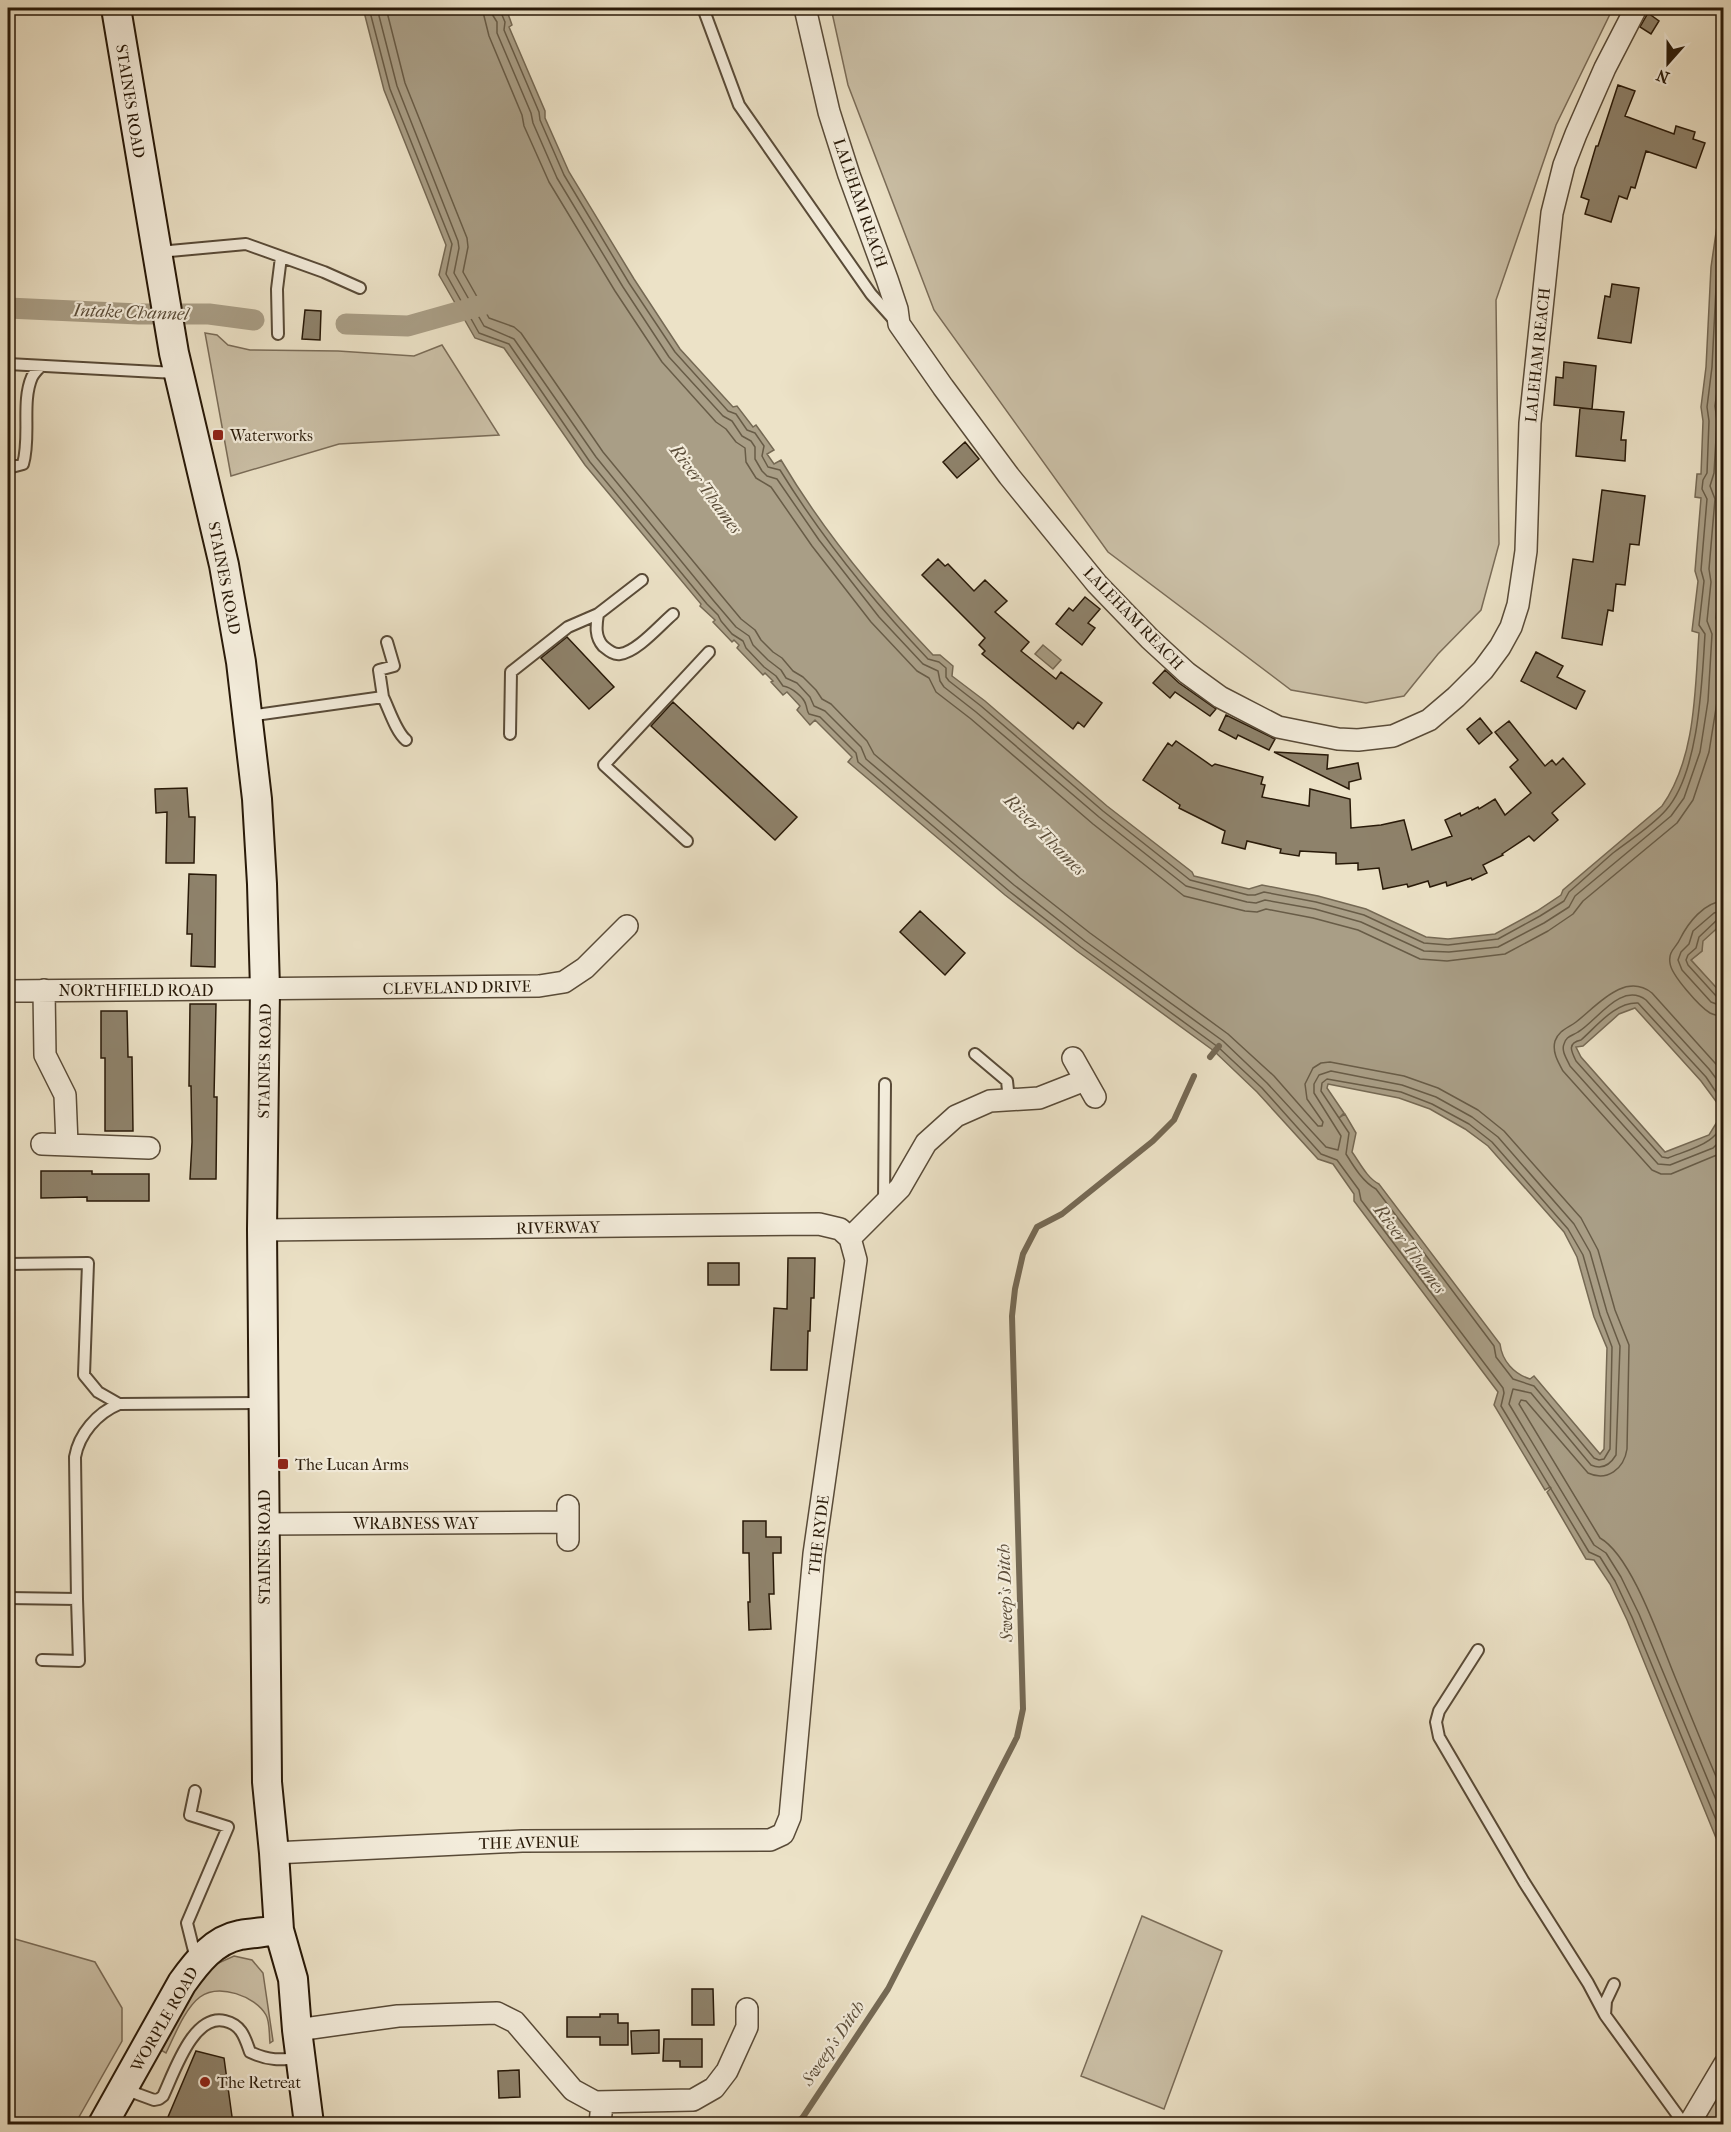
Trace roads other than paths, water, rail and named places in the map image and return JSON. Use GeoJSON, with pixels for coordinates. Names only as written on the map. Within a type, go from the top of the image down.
{"type":"FeatureCollection","features":[{"type":"Feature","properties":{"kind":"main road","name":"STAINES ROAD"},"geometry":{"type":"LineString","coordinates":[[116,8],[177,363],[224,565],[241,662],[259,831],[265,989],[262,1230],[267,1782],[279,1930],[293,1979],[309,2124]]}},
{"type":"Feature","properties":{"kind":"main road","name":"WORPLE ROAD"},"geometry":{"type":"LineString","coordinates":[[103,2124],[182,1983],[197,1962],[212,1948],[238,1935],[279,1930]]}},
{"type":"Feature","properties":{"kind":"street","name":"LALEHAM REACH"},"geometry":{"type":"LineString","coordinates":[[805,8],[829,112],[897,309],[898,324],[1009,476],[1097,584],[1150,639],[1187,673],[1220,697],[1278,727],[1338,739],[1358,740],[1393,736],[1429,720],[1484,670],[1511,627],[1518,605],[1526,551],[1530,423],[1552,213],[1564,165],[1576,134],[1605,68],[1636,8]]}},
{"type":"Feature","properties":{"kind":"street","name":"CLEVELAND DRIVE"},"geometry":{"type":"LineString","coordinates":[[265,989],[539,986],[564,982],[585,968],[626,926]]}},
{"type":"Feature","properties":{"kind":"street","name":"NORTHFIELD ROAD"},"geometry":{"type":"LineString","coordinates":[[8,991],[265,989]]}},
{"type":"Feature","properties":{"kind":"street"},"geometry":{"type":"LineString","coordinates":[[44,990],[45,1055],[64,1095],[67,1144]]}},
{"type":"Feature","properties":{"kind":"street"},"geometry":{"type":"LineString","coordinates":[[850,1238],[900,1188],[926,1143],[956,1116],[990,1101],[1040,1098],[1090,1089],[1073,1058]]}},
{"type":"Feature","properties":{"kind":"street"},"geometry":{"type":"LineString","coordinates":[[42,1144],[149,1148]]}},
{"type":"Feature","properties":{"kind":"street","name":"RIVERWAY"},"geometry":{"type":"LineString","coordinates":[[262,1230],[819,1224],[840,1229],[850,1238]]}},
{"type":"Feature","properties":{"kind":"street","name":"THE RYDE"},"geometry":{"type":"LineString","coordinates":[[783,1834],[790,1817],[814,1554],[856,1260],[850,1238]]}},
{"type":"Feature","properties":{"kind":"street","name":"WRABNESS WAY"},"geometry":{"type":"LineString","coordinates":[[264,1524],[568,1523]]}},
{"type":"Feature","properties":{"kind":"street","name":"THE AVENUE"},"geometry":{"type":"LineString","coordinates":[[274,1853],[522,1841],[770,1840],[783,1834]]}},
{"type":"Feature","properties":{"kind":"street"},"geometry":{"type":"LineString","coordinates":[[297,2030],[398,2016],[497,2013],[515,2022],[573,2090],[595,2102],[693,2100],[714,2088],[735,2056],[747,2027],[747,2009]]}},
{"type":"Feature","properties":{"kind":"street"},"geometry":{"type":"LineString","coordinates":[[1686,2124],[1724,2064]]}},
{"type":"Feature","properties":{"kind":"street"},"geometry":{"type":"LineString","coordinates":[[600,2124],[602,2103]]}},
{"type":"Feature","properties":{"kind":"lane"},"geometry":{"type":"LineString","coordinates":[[703,8],[739,105],[871,294],[898,324]]}},
{"type":"Feature","properties":{"kind":"lane"},"geometry":{"type":"LineString","coordinates":[[158,262],[246,244],[324,272],[360,288]]}},
{"type":"Feature","properties":{"kind":"lane"},"geometry":{"type":"LineString","coordinates":[[278,334],[281,257]]}},
{"type":"Feature","properties":{"kind":"lane"},"geometry":{"type":"LineString","coordinates":[[8,364],[41,366],[177,363]]}},
{"type":"Feature","properties":{"kind":"lane"},"geometry":{"type":"LineString","coordinates":[[8,468],[23,464],[26,452],[28,394],[32,378],[41,366]]}},
{"type":"Feature","properties":{"kind":"lane"},"geometry":{"type":"LineString","coordinates":[[510,734],[511,672],[568,627],[598,614],[642,580]]}},
{"type":"Feature","properties":{"kind":"lane"},"geometry":{"type":"LineString","coordinates":[[598,614],[596,628],[599,641],[610,652],[620,654],[637,646],[673,614]]}},
{"type":"Feature","properties":{"kind":"lane"},"geometry":{"type":"LineString","coordinates":[[387,642],[394,666],[379,670],[383,697],[394,718],[399,735],[406,740]]}},
{"type":"Feature","properties":{"kind":"lane"},"geometry":{"type":"LineString","coordinates":[[687,841],[604,765],[709,652]]}},
{"type":"Feature","properties":{"kind":"lane"},"geometry":{"type":"LineString","coordinates":[[248,716],[383,697]]}},
{"type":"Feature","properties":{"kind":"lane"},"geometry":{"type":"LineString","coordinates":[[975,1054],[1007,1081],[1009,1100]]}},
{"type":"Feature","properties":{"kind":"lane"},"geometry":{"type":"LineString","coordinates":[[884,1206],[885,1084]]}},
{"type":"Feature","properties":{"kind":"lane"},"geometry":{"type":"LineString","coordinates":[[8,1264],[88,1263],[84,1375],[98,1392],[119,1404]]}},
{"type":"Feature","properties":{"kind":"lane"},"geometry":{"type":"LineString","coordinates":[[42,1660],[79,1661],[75,1457],[77,1444],[84,1433],[100,1415],[119,1404],[263,1403]]}},
{"type":"Feature","properties":{"kind":"lane"},"geometry":{"type":"LineString","coordinates":[[8,1598],[77,1599]]}},
{"type":"Feature","properties":{"kind":"lane"},"geometry":{"type":"LineString","coordinates":[[1478,1650],[1439,1711],[1436,1722],[1439,1737],[1524,1882],[1588,1983],[1605,2015],[1686,2124]]}},
{"type":"Feature","properties":{"kind":"lane"},"geometry":{"type":"LineString","coordinates":[[195,1791],[190,1815],[228,1827],[187,1923],[197,1962]]}},
{"type":"Feature","properties":{"kind":"lane"},"geometry":{"type":"LineString","coordinates":[[1605,2015],[1606,2001],[1614,1984]]}},
{"type":"Feature","properties":{"kind":"lane"},"geometry":{"type":"LineString","coordinates":[[124,2089],[154,2100],[159,2099],[163,2096],[194,2033],[205,2024],[218,2019],[229,2021],[246,2035],[250,2052],[256,2055],[274,2060],[300,2057]]}},
{"type":"Feature","properties":{"kind":"water","name":"River Thames"},"geometry":{"type":"Polygon","coordinates":[[[363,8],[504,8],[512,25],[509,27],[545,111],[545,118],[569,172],[680,349],[733,407],[737,406],[753,427],[756,425],[774,450],[767,454],[774,464],[781,460],[814,512],[851,562],[933,655],[940,655],[953,666],[952,676],[985,701],[1107,806],[1192,872],[1194,876],[1249,889],[1262,885],[1318,896],[1366,909],[1426,937],[1448,939],[1495,934],[1561,895],[1563,890],[1662,806],[1682,767],[1692,723],[1696,677],[1699,633],[1692,631],[1698,581],[1695,571],[1701,498],[1695,497],[1697,474],[1701,474],[1703,421],[1701,407],[1706,367],[1711,267],[1723,185],[1724,922],[1703,941],[1702,951],[1691,960],[1724,996],[1723,1855],[1627,1620],[1610,1584],[1594,1560],[1586,1559],[1547,1492],[1551,1488],[1545,1490],[1494,1405],[1498,1392],[1354,1201],[1354,1194],[1333,1164],[1318,1159],[1257,1092],[1214,1051],[1077,951],[1005,895],[848,762],[852,757],[815,720],[810,725],[797,710],[800,706],[787,692],[783,695],[771,682],[773,681],[765,673],[763,675],[737,648],[739,645],[734,640],[732,642],[713,622],[715,620],[700,606],[701,604],[585,465],[504,348],[475,338],[439,275],[446,245],[384,90],[363,8]],[[1635,1008],[1619,1014],[1583,1046],[1576,1047],[1581,1057],[1665,1152],[1709,1135],[1717,1122],[1718,1104],[1701,1081],[1635,1008]],[[1328,1084],[1327,1088],[1344,1113],[1339,1118],[1345,1114],[1356,1133],[1352,1152],[1364,1170],[1379,1184],[1500,1344],[1503,1356],[1510,1366],[1524,1377],[1530,1379],[1534,1376],[1600,1454],[1604,1449],[1607,1348],[1594,1317],[1577,1257],[1564,1232],[1488,1146],[1465,1129],[1430,1109],[1399,1098],[1328,1084]]]}},
{"type":"Feature","properties":{"kind":"water"},"geometry":{"type":"Polygon","coordinates":[[[1043,645],[1061,660],[1053,669],[1035,654],[1043,645]]]}},
{"type":"Feature","properties":{"kind":"waterway","name":"Intake Channel"},"geometry":{"type":"LineString","coordinates":[[346,324],[408,326],[486,304]]}},
{"type":"Feature","properties":{"kind":"waterway","name":"Intake Channel"},"geometry":{"type":"LineString","coordinates":[[8,308],[139,314],[209,314],[254,320]]}},
{"type":"Feature","properties":{"kind":"waterway","name":"Sweep's Ditch"},"geometry":{"type":"LineString","coordinates":[[1210,1057],[1219,1046]]}},
{"type":"Feature","properties":{"kind":"waterway","name":"Sweep's Ditch"},"geometry":{"type":"LineString","coordinates":[[795,2124],[803,2117],[888,1989],[1017,1737],[1023,1709],[1012,1316],[1023,1254],[1037,1227],[1062,1214],[1153,1141],[1174,1120],[1194,1076]]}},
{"type":"Feature","properties":{"kind":"place","name":"Waterworks"},"geometry":{"type":"Point","coordinates":[218,435]}},
{"type":"Feature","properties":{"kind":"place","name":"The Lucan Arms"},"geometry":{"type":"Point","coordinates":[283,1464]}},
{"type":"Feature","properties":{"kind":"place","name":"The Retreat"},"geometry":{"type":"Point","coordinates":[205,2082]}}]}
